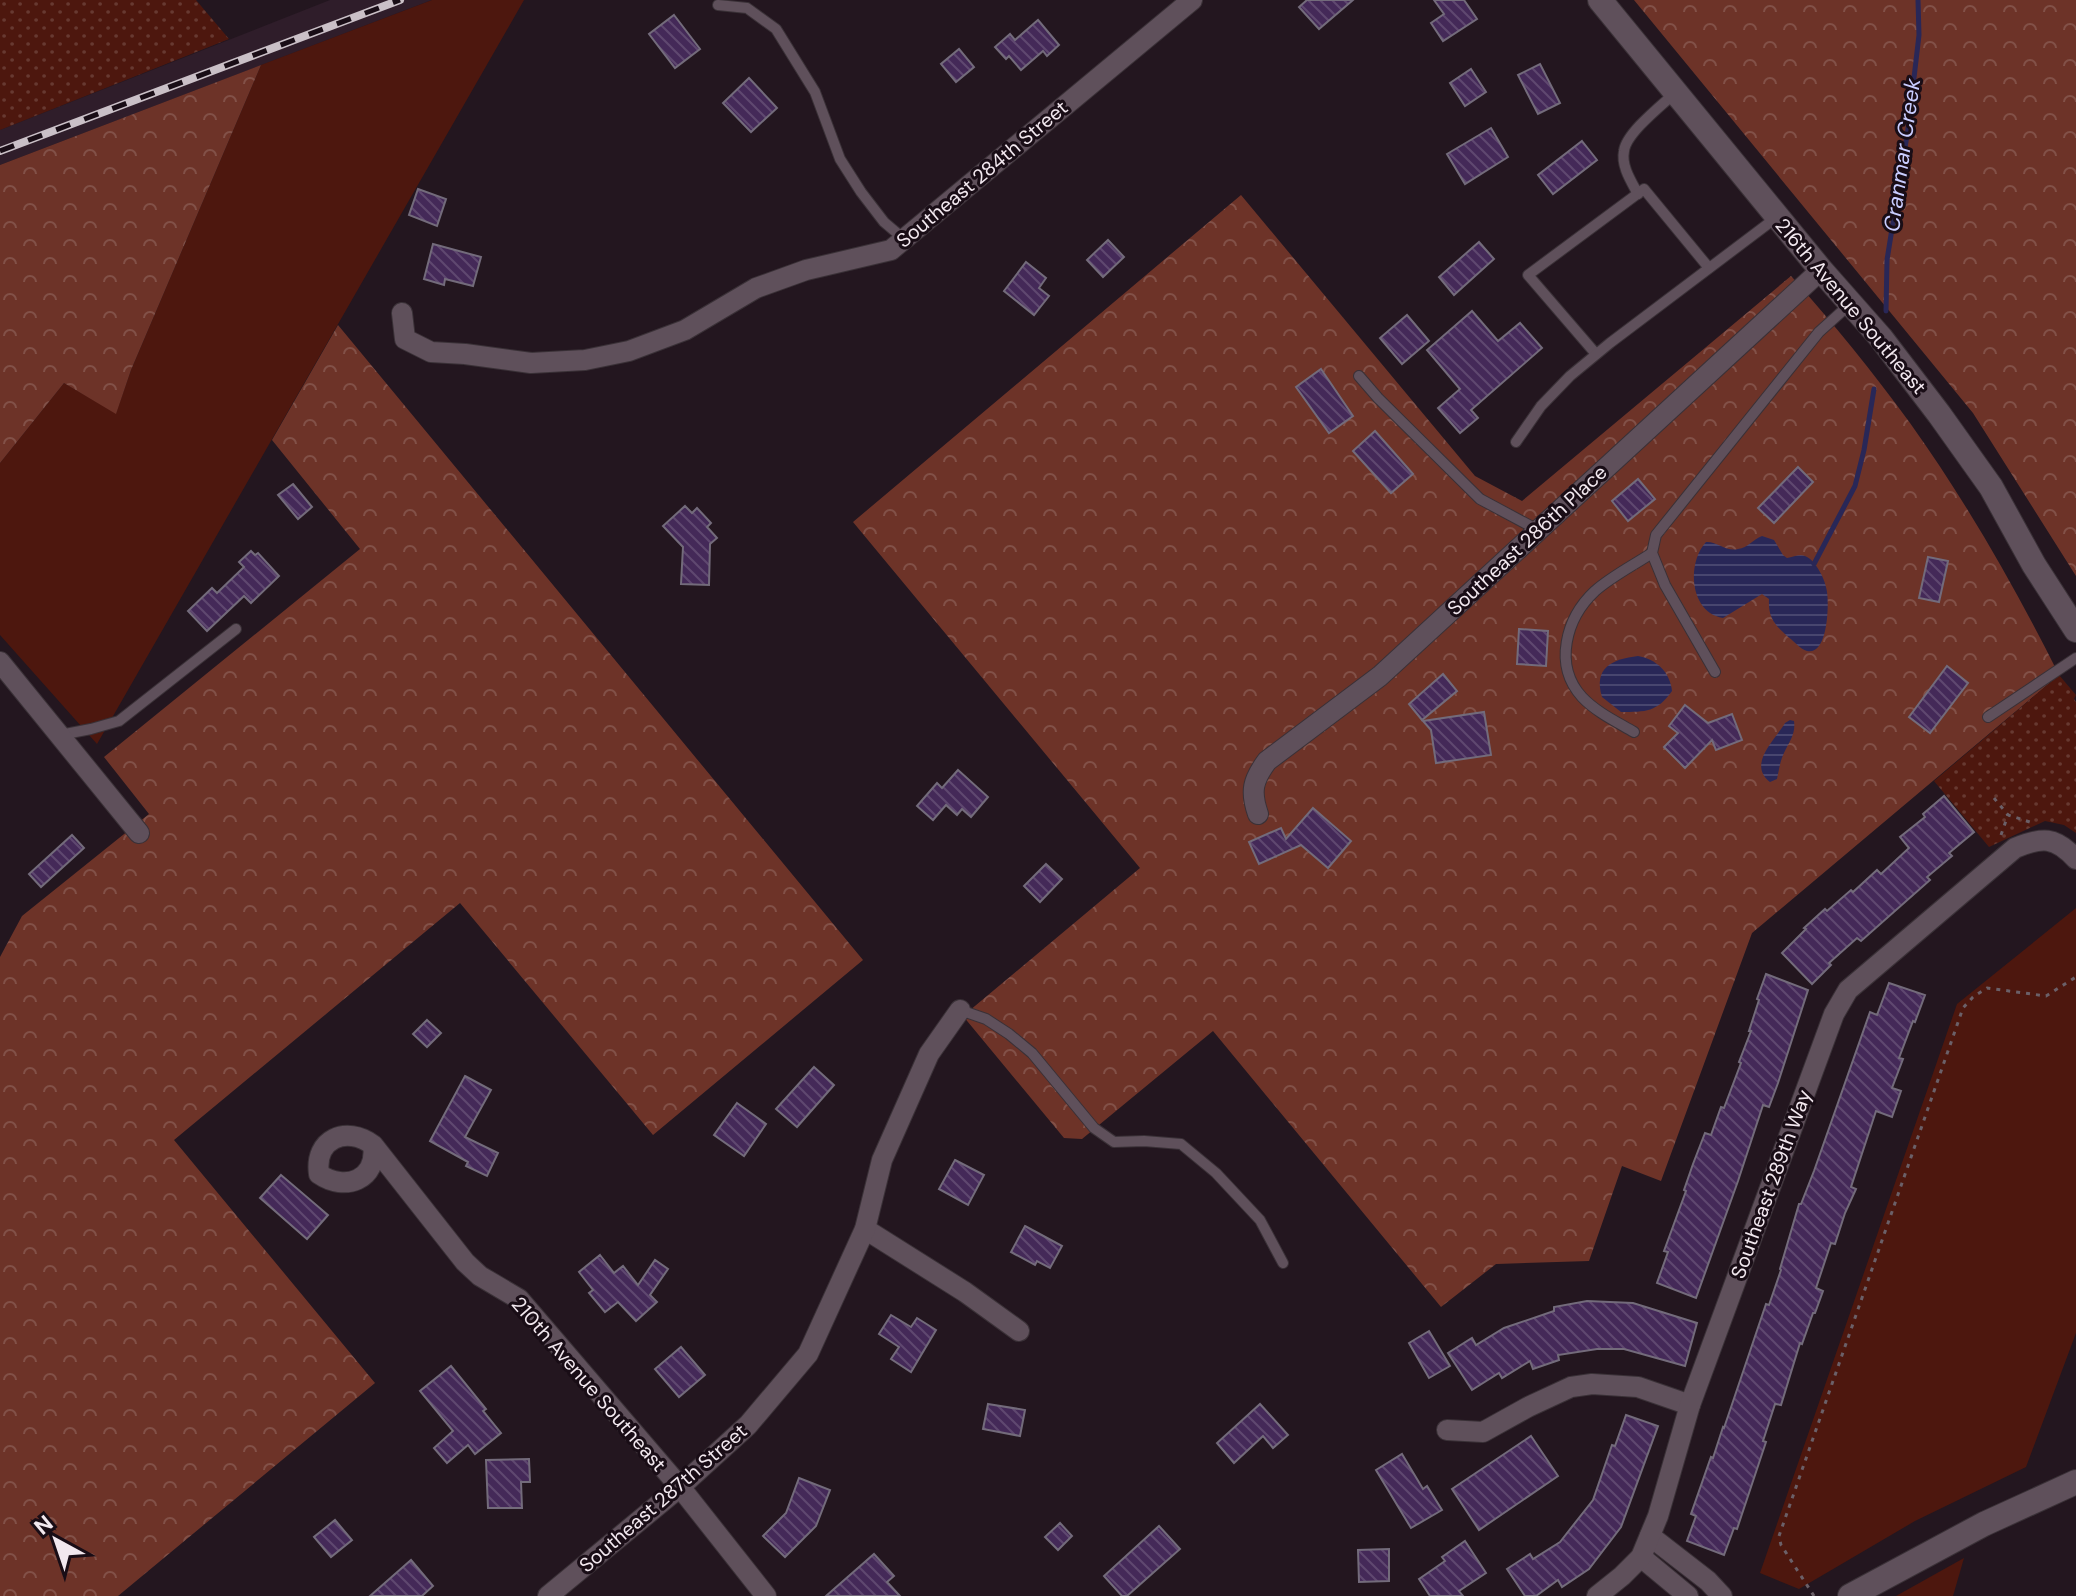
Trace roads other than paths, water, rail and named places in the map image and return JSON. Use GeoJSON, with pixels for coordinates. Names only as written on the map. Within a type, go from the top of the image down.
{"type":"FeatureCollection","features":[{"type":"Feature","properties":{"kind":"street","name":"Southeast 284th Street"},"geometry":{"type":"LineString","coordinates":[[402,313],[405,339],[431,352],[531,363],[585,360],[629,351],[685,330],[756,288],[806,270],[891,250],[1192,0]]}},
{"type":"Feature","properties":{"kind":"street","name":"216th Avenue Southeast"},"geometry":{"type":"LineString","coordinates":[[1600,0],[1821,270],[1881,338],[1939,414],[1991,487],[2034,565],[2076,630]]}},
{"type":"Feature","properties":{"kind":"street","name":"Southeast 286th Place"},"geometry":{"type":"LineString","coordinates":[[1258,814],[1253,800],[1256,777],[1267,761],[1380,676],[1821,270]]}},
{"type":"Feature","properties":{"kind":"street"},"geometry":{"type":"LineString","coordinates":[[0,662],[139,833]]}},
{"type":"Feature","properties":{"kind":"street","name":"Southeast 289th Way"},"geometry":{"type":"LineString","coordinates":[[1597,1596],[1641,1557],[1650,1536],[1690,1405],[1834,1014],[1848,990],[2015,848],[2039,839],[2051,841],[2067,849],[2076,859]]}},
{"type":"Feature","properties":{"kind":"street","name":"Southeast 287th Street"},"geometry":{"type":"LineString","coordinates":[[548,1596],[680,1487],[748,1425],[808,1354],[865,1229],[882,1160],[929,1054],[960,1010]]}},
{"type":"Feature","properties":{"kind":"street","name":"210th Avenue Southeast"},"geometry":{"type":"LineString","coordinates":[[373,1145],[465,1262],[480,1276],[519,1299],[680,1487],[766,1596]]}},
{"type":"Feature","properties":{"kind":"street"},"geometry":{"type":"LineString","coordinates":[[865,1229],[965,1292],[1019,1331]]}},
{"type":"Feature","properties":{"kind":"street"},"geometry":{"type":"LineString","coordinates":[[1447,1430],[1483,1432],[1571,1387],[1592,1384],[1638,1387],[1690,1405]]}},
{"type":"Feature","properties":{"kind":"street"},"geometry":{"type":"LineString","coordinates":[[1850,1596],[1984,1524],[2076,1482]]}},
{"type":"Feature","properties":{"kind":"street"},"geometry":{"type":"LineString","coordinates":[[1650,1536],[1708,1581],[1722,1596]]}},
{"type":"Feature","properties":{"kind":"street"},"geometry":{"type":"LineString","coordinates":[[1641,1557],[1688,1596]]}},
{"type":"Feature","properties":{"kind":"lane"},"geometry":{"type":"LineString","coordinates":[[718,5],[747,8],[776,29],[815,92],[840,159],[884,222],[904,239]]}},
{"type":"Feature","properties":{"kind":"lane"},"geometry":{"type":"LineString","coordinates":[[1638,194],[1626,172],[1623,149],[1638,126],[1676,92]]}},
{"type":"Feature","properties":{"kind":"lane"},"geometry":{"type":"LineString","coordinates":[[1596,354],[1528,275],[1644,189],[1709,268]]}},
{"type":"Feature","properties":{"kind":"lane"},"geometry":{"type":"LineString","coordinates":[[1516,442],[1541,406],[1570,376],[1777,217]]}},
{"type":"Feature","properties":{"kind":"lane"},"geometry":{"type":"LineString","coordinates":[[1715,672],[1665,585],[1652,553],[1656,535],[1819,332],[1851,304]]}},
{"type":"Feature","properties":{"kind":"lane"},"geometry":{"type":"LineString","coordinates":[[1359,376],[1480,499],[1538,530]]}},
{"type":"Feature","properties":{"kind":"lane"},"geometry":{"type":"LineString","coordinates":[[1634,732],[1606,716],[1583,698],[1574,686],[1565,654],[1566,640],[1581,606],[1596,591],[1652,553]]}},
{"type":"Feature","properties":{"kind":"lane"},"geometry":{"type":"LineString","coordinates":[[58,735],[119,721],[236,629]]}},
{"type":"Feature","properties":{"kind":"lane"},"geometry":{"type":"LineString","coordinates":[[1988,717],[2076,658]]}},
{"type":"Feature","properties":{"kind":"lane"},"geometry":{"type":"LineString","coordinates":[[960,1010],[986,1019],[1032,1053],[1094,1128],[1114,1142],[1181,1144],[1216,1173],[1260,1220],[1283,1263]]}},
{"type":"Feature","properties":{"kind":"waterway","name":"Cranmar Creek"},"geometry":{"type":"LineString","coordinates":[[1886,311],[1887,260],[1919,35],[1918,0]]}},
{"type":"Feature","properties":{"kind":"waterway","name":"Cranmar Creek"},"geometry":{"type":"LineString","coordinates":[[1814,564],[1855,486],[1874,389]]}},
{"type":"Feature","properties":{"kind":"railway"},"geometry":{"type":"LineString","coordinates":[[0,151],[400,0]]}}]}
